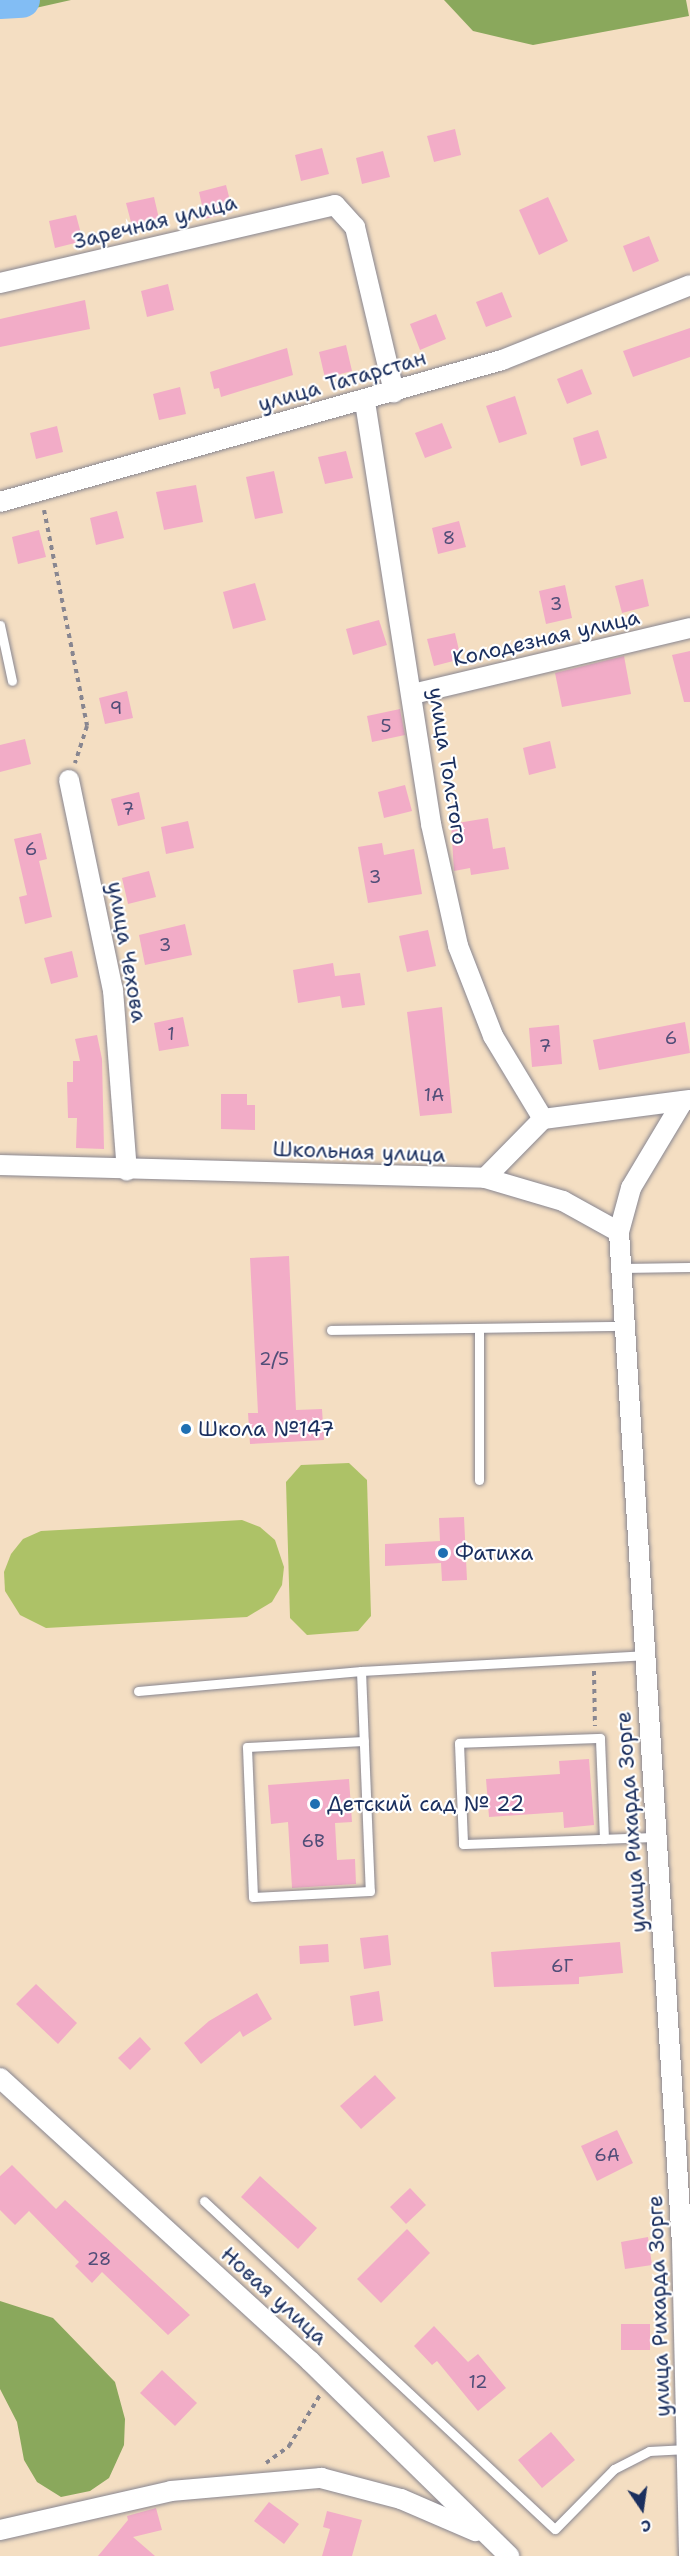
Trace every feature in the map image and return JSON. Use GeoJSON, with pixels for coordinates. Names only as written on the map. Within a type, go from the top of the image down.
{"type":"FeatureCollection","features":[{"type":"Feature","properties":{"kind":"street","name":"Заречная улица"},"geometry":{"type":"LineString","coordinates":[[0,284],[321,206],[335,206],[355,227],[394,392]]}},
{"type":"Feature","properties":{"kind":"street","name":"улица Татарстан"},"geometry":{"type":"LineString","coordinates":[[0,502],[365,402],[502,360],[690,285]]}},
{"type":"Feature","properties":{"kind":"street","name":"улица Толстого"},"geometry":{"type":"LineString","coordinates":[[365,402],[431,824],[458,946],[493,1036],[543,1119]]}},
{"type":"Feature","properties":{"kind":"street","name":"Колодезная улица"},"geometry":{"type":"LineString","coordinates":[[412,694],[690,628]]}},
{"type":"Feature","properties":{"kind":"street","name":"улица Чехова"},"geometry":{"type":"LineString","coordinates":[[69,780],[113,990],[127,1170]]}},
{"type":"Feature","properties":{"kind":"street"},"geometry":{"type":"LineString","coordinates":[[485,1178],[543,1119],[686,1101]]}},
{"type":"Feature","properties":{"kind":"street","name":"улица Рихарда Зорге"},"geometry":{"type":"LineString","coordinates":[[686,1101],[631,1188],[618,1232],[656,1837],[686,2244],[689,2556]]}},
{"type":"Feature","properties":{"kind":"street","name":"Школьная улица"},"geometry":{"type":"LineString","coordinates":[[0,1165],[485,1178],[563,1201],[618,1232]]}},
{"type":"Feature","properties":{"kind":"street","name":"Новая улица"},"geometry":{"type":"LineString","coordinates":[[0,2078],[327,2378],[509,2556]]}},
{"type":"Feature","properties":{"kind":"street"},"geometry":{"type":"LineString","coordinates":[[0,2530],[171,2491],[255,2481],[321,2478],[401,2499],[486,2536]]}},
{"type":"Feature","properties":{"kind":"lane"},"geometry":{"type":"LineString","coordinates":[[0,625],[12,681]]}},
{"type":"Feature","properties":{"kind":"lane"},"geometry":{"type":"LineString","coordinates":[[621,1268],[690,1268]]}},
{"type":"Feature","properties":{"kind":"lane"},"geometry":{"type":"LineString","coordinates":[[331,1330],[624,1326]]}},
{"type":"Feature","properties":{"kind":"lane"},"geometry":{"type":"LineString","coordinates":[[479,1328],[479,1480]]}},
{"type":"Feature","properties":{"kind":"lane"},"geometry":{"type":"LineString","coordinates":[[138,1691],[361,1671],[606,1655],[644,1655]]}},
{"type":"Feature","properties":{"kind":"lane"},"geometry":{"type":"LineString","coordinates":[[361,1671],[364,1741],[370,1892],[253,1897],[247,1747],[364,1741]]}},
{"type":"Feature","properties":{"kind":"lane"},"geometry":{"type":"LineString","coordinates":[[604,1839],[600,1738],[459,1743],[463,1844],[604,1839],[656,1837]]}},
{"type":"Feature","properties":{"kind":"lane"},"geometry":{"type":"LineString","coordinates":[[204,2201],[555,2529],[614,2469],[649,2451],[688,2449]]}},
{"type":"Feature","properties":{"kind":"path"},"geometry":{"type":"LineString","coordinates":[[40,491],[87,726],[69,780]]}},
{"type":"Feature","properties":{"kind":"path"},"geometry":{"type":"LineString","coordinates":[[595,1739],[594,1669],[606,1655]]}},
{"type":"Feature","properties":{"kind":"path"},"geometry":{"type":"LineString","coordinates":[[255,2481],[258,2468],[289,2446],[327,2378]]}},
{"type":"Feature","properties":{"kind":"green space"},"geometry":{"type":"Polygon","coordinates":[[[0,0],[71,0],[0,16],[0,0]]]}},
{"type":"Feature","properties":{"kind":"green space"},"geometry":{"type":"Polygon","coordinates":[[[444,0],[686,0],[689,16],[533,45],[473,31],[444,0]]]}},
{"type":"Feature","properties":{"kind":"green space"},"geometry":{"type":"Polygon","coordinates":[[[349,1463],[367,1480],[371,1616],[358,1631],[307,1635],[290,1618],[286,1482],[301,1465],[349,1463]]]}},
{"type":"Feature","properties":{"kind":"green space"},"geometry":{"type":"Polygon","coordinates":[[[242,1520],[260,1527],[275,1540],[284,1567],[282,1585],[272,1602],[247,1617],[46,1628],[20,1615],[5,1591],[4,1572],[11,1554],[23,1539],[41,1531],[242,1520]]]}},
{"type":"Feature","properties":{"kind":"green space"},"geometry":{"type":"Polygon","coordinates":[[[0,2301],[53,2318],[115,2382],[125,2419],[124,2445],[109,2478],[90,2491],[61,2497],[37,2482],[24,2460],[17,2422],[0,2389],[0,2301]]]}},
{"type":"Feature","properties":{"kind":"building"},"geometry":{"type":"Polygon","coordinates":[[[455,129],[461,155],[434,162],[427,136],[455,129]]]}},
{"type":"Feature","properties":{"kind":"building"},"geometry":{"type":"Polygon","coordinates":[[[322,148],[329,174],[301,181],[295,155],[322,148]]]}},
{"type":"Feature","properties":{"kind":"building"},"geometry":{"type":"Polygon","coordinates":[[[383,151],[390,177],[362,184],[356,158],[383,151]]]}},
{"type":"Feature","properties":{"kind":"building"},"geometry":{"type":"Polygon","coordinates":[[[226,185],[233,212],[205,219],[199,192],[226,185]]]}},
{"type":"Feature","properties":{"kind":"building"},"geometry":{"type":"Polygon","coordinates":[[[154,197],[160,223],[133,230],[126,203],[154,197]]]}},
{"type":"Feature","properties":{"kind":"building"},"geometry":{"type":"Polygon","coordinates":[[[548,197],[568,241],[539,255],[519,210],[548,197]]]}},
{"type":"Feature","properties":{"kind":"building"},"geometry":{"type":"Polygon","coordinates":[[[76,215],[83,241],[55,248],[49,221],[76,215]]]}},
{"type":"Feature","properties":{"kind":"building"},"geometry":{"type":"Polygon","coordinates":[[[649,236],[659,261],[633,272],[623,246],[649,236]]]}},
{"type":"Feature","properties":{"kind":"building"},"geometry":{"type":"Polygon","coordinates":[[[168,284],[174,310],[147,317],[141,291],[168,284]]]}},
{"type":"Feature","properties":{"kind":"building"},"geometry":{"type":"Polygon","coordinates":[[[502,292],[512,317],[486,327],[476,302],[502,292]]]}},
{"type":"Feature","properties":{"kind":"building"},"geometry":{"type":"Polygon","coordinates":[[[85,300],[90,329],[0,347],[0,319],[85,300]]]}},
{"type":"Feature","properties":{"kind":"building"},"geometry":{"type":"Polygon","coordinates":[[[436,314],[446,339],[420,350],[410,324],[436,314]]]}},
{"type":"Feature","properties":{"kind":"building"},"geometry":{"type":"Polygon","coordinates":[[[690,328],[690,357],[633,377],[623,351],[690,328]]]}},
{"type":"Feature","properties":{"kind":"building"},"geometry":{"type":"Polygon","coordinates":[[[346,345],[352,371],[325,378],[319,352],[346,345]]]}},
{"type":"Feature","properties":{"kind":"building"},"geometry":{"type":"Polygon","coordinates":[[[287,348],[293,375],[221,397],[219,388],[214,389],[210,372],[287,348]]]}},
{"type":"Feature","properties":{"kind":"building"},"geometry":{"type":"Polygon","coordinates":[[[582,369],[592,394],[567,404],[557,379],[582,369]]]}},
{"type":"Feature","properties":{"kind":"building"},"geometry":{"type":"Polygon","coordinates":[[[180,387],[186,414],[159,420],[153,394],[180,387]]]}},
{"type":"Feature","properties":{"kind":"building"},"geometry":{"type":"Polygon","coordinates":[[[515,396],[527,434],[499,443],[486,406],[515,396]]]}},
{"type":"Feature","properties":{"kind":"building"},"geometry":{"type":"Polygon","coordinates":[[[442,423],[452,448],[425,458],[415,433],[442,423]]]}},
{"type":"Feature","properties":{"kind":"building"},"geometry":{"type":"Polygon","coordinates":[[[57,426],[63,452],[36,459],[30,433],[57,426]]]}},
{"type":"Feature","properties":{"kind":"building"},"geometry":{"type":"Polygon","coordinates":[[[598,430],[607,458],[581,466],[573,438],[598,430]]]}},
{"type":"Feature","properties":{"kind":"building"},"geometry":{"type":"Polygon","coordinates":[[[346,451],[353,478],[325,484],[318,457],[346,451]]]}},
{"type":"Feature","properties":{"kind":"building"},"geometry":{"type":"Polygon","coordinates":[[[274,471],[283,513],[255,519],[246,477],[274,471]]]}},
{"type":"Feature","properties":{"kind":"building"},"geometry":{"type":"Polygon","coordinates":[[[196,485],[203,522],[164,530],[156,492],[196,485]]]}},
{"type":"Feature","properties":{"kind":"building"},"geometry":{"type":"Polygon","coordinates":[[[117,511],[124,538],[96,545],[90,518],[117,511]]]}},
{"type":"Feature","properties":{"kind":"building"},"geometry":{"type":"Polygon","coordinates":[[[459,521],[466,547],[438,554],[432,528],[459,521]]]}},
{"type":"Feature","properties":{"kind":"building"},"geometry":{"type":"Polygon","coordinates":[[[39,530],[46,557],[18,564],[12,537],[39,530]]]}},
{"type":"Feature","properties":{"kind":"building"},"geometry":{"type":"Polygon","coordinates":[[[643,579],[649,606],[622,613],[615,586],[643,579]]]}},
{"type":"Feature","properties":{"kind":"building"},"geometry":{"type":"Polygon","coordinates":[[[255,583],[266,620],[233,629],[223,592],[255,583]]]}},
{"type":"Feature","properties":{"kind":"building"},"geometry":{"type":"Polygon","coordinates":[[[565,585],[572,618],[546,624],[539,591],[565,585]]]}},
{"type":"Feature","properties":{"kind":"building"},"geometry":{"type":"Polygon","coordinates":[[[379,620],[387,645],[353,655],[346,629],[379,620]]]}},
{"type":"Feature","properties":{"kind":"building"},"geometry":{"type":"Polygon","coordinates":[[[455,633],[461,659],[434,666],[427,639],[455,633]]]}},
{"type":"Feature","properties":{"kind":"building"},"geometry":{"type":"Polygon","coordinates":[[[690,651],[690,702],[684,702],[672,655],[690,651]]]}},
{"type":"Feature","properties":{"kind":"building"},"geometry":{"type":"Polygon","coordinates":[[[624,656],[631,694],[562,707],[555,673],[624,656]]]}},
{"type":"Feature","properties":{"kind":"building"},"geometry":{"type":"Polygon","coordinates":[[[127,691],[133,718],[105,724],[99,698],[127,691]]]}},
{"type":"Feature","properties":{"kind":"building"},"geometry":{"type":"Polygon","coordinates":[[[400,709],[405,735],[372,742],[367,716],[400,709]]]}},
{"type":"Feature","properties":{"kind":"building"},"geometry":{"type":"Polygon","coordinates":[[[25,739],[31,764],[0,772],[0,745],[25,739]]]}},
{"type":"Feature","properties":{"kind":"building"},"geometry":{"type":"Polygon","coordinates":[[[550,741],[556,768],[529,775],[523,748],[550,741]]]}},
{"type":"Feature","properties":{"kind":"building"},"geometry":{"type":"Polygon","coordinates":[[[405,785],[412,811],[384,818],[378,792],[405,785]]]}},
{"type":"Feature","properties":{"kind":"building"},"geometry":{"type":"Polygon","coordinates":[[[139,792],[145,819],[118,826],[111,799],[139,792]]]}},
{"type":"Feature","properties":{"kind":"building"},"geometry":{"type":"Polygon","coordinates":[[[488,818],[493,849],[505,847],[509,869],[471,875],[470,868],[454,871],[451,824],[488,818]]]}},
{"type":"Feature","properties":{"kind":"building"},"geometry":{"type":"Polygon","coordinates":[[[188,821],[194,848],[166,854],[161,827],[188,821]]]}},
{"type":"Feature","properties":{"kind":"building"},"geometry":{"type":"Polygon","coordinates":[[[41,833],[47,859],[39,861],[52,917],[25,924],[19,897],[27,895],[14,839],[41,833]]]}},
{"type":"Feature","properties":{"kind":"building"},"geometry":{"type":"Polygon","coordinates":[[[382,843],[384,855],[414,849],[422,894],[368,903],[358,847],[382,843]]]}},
{"type":"Feature","properties":{"kind":"building"},"geometry":{"type":"Polygon","coordinates":[[[149,871],[156,897],[128,904],[122,878],[149,871]]]}},
{"type":"Feature","properties":{"kind":"building"},"geometry":{"type":"Polygon","coordinates":[[[185,924],[192,955],[145,965],[139,935],[185,924]]]}},
{"type":"Feature","properties":{"kind":"building"},"geometry":{"type":"Polygon","coordinates":[[[428,930],[436,966],[407,972],[399,936],[428,930]]]}},
{"type":"Feature","properties":{"kind":"building"},"geometry":{"type":"Polygon","coordinates":[[[72,951],[78,977],[51,984],[44,958],[72,951]]]}},
{"type":"Feature","properties":{"kind":"building"},"geometry":{"type":"Polygon","coordinates":[[[333,963],[335,976],[360,973],[365,1005],[342,1008],[340,996],[298,1003],[293,970],[333,963]]]}},
{"type":"Feature","properties":{"kind":"building"},"geometry":{"type":"Polygon","coordinates":[[[442,1007],[452,1113],[420,1116],[407,1012],[442,1007]]]}},
{"type":"Feature","properties":{"kind":"building"},"geometry":{"type":"Polygon","coordinates":[[[183,1017],[189,1046],[159,1051],[154,1023],[183,1017]]]}},
{"type":"Feature","properties":{"kind":"building"},"geometry":{"type":"Polygon","coordinates":[[[685,1022],[690,1053],[599,1070],[593,1040],[685,1022]]]}},
{"type":"Feature","properties":{"kind":"building"},"geometry":{"type":"Polygon","coordinates":[[[559,1025],[562,1064],[532,1067],[529,1028],[559,1025]]]}},
{"type":"Feature","properties":{"kind":"building"},"geometry":{"type":"Polygon","coordinates":[[[97,1035],[102,1059],[104,1149],[76,1148],[77,1118],[68,1118],[67,1082],[73,1082],[73,1061],[80,1061],[75,1039],[97,1035]]]}},
{"type":"Feature","properties":{"kind":"building"},"geometry":{"type":"Polygon","coordinates":[[[221,1094],[247,1094],[247,1105],[255,1105],[255,1130],[221,1129],[221,1094]]]}},
{"type":"Feature","properties":{"kind":"building"},"geometry":{"type":"Polygon","coordinates":[[[289,1256],[296,1410],[322,1409],[324,1440],[250,1444],[248,1413],[258,1413],[250,1258],[289,1256]]]}},
{"type":"Feature","properties":{"kind":"building","name":"Фатиха"},"geometry":{"type":"Polygon","coordinates":[[[464,1517],[467,1580],[442,1581],[441,1563],[385,1566],[385,1544],[440,1541],[439,1518],[464,1517]]]}},
{"type":"Feature","properties":{"kind":"building"},"geometry":{"type":"Polygon","coordinates":[[[589,1759],[594,1825],[564,1828],[563,1812],[489,1817],[486,1779],[560,1774],[559,1761],[589,1759]]]}},
{"type":"Feature","properties":{"kind":"building"},"geometry":{"type":"Polygon","coordinates":[[[349,1779],[352,1822],[335,1823],[337,1860],[355,1859],[356,1884],[292,1888],[288,1822],[271,1824],[268,1785],[349,1779]]]}},
{"type":"Feature","properties":{"kind":"building"},"geometry":{"type":"Polygon","coordinates":[[[388,1935],[391,1965],[364,1969],[360,1938],[388,1935]]]}},
{"type":"Feature","properties":{"kind":"building"},"geometry":{"type":"Polygon","coordinates":[[[620,1942],[623,1973],[579,1977],[579,1984],[494,1987],[491,1952],[620,1942]]]}},
{"type":"Feature","properties":{"kind":"building"},"geometry":{"type":"Polygon","coordinates":[[[328,1944],[329,1962],[300,1964],[299,1946],[328,1944]]]}},
{"type":"Feature","properties":{"kind":"building"},"geometry":{"type":"Polygon","coordinates":[[[36,1984],[77,2023],[58,2044],[16,2004],[36,1984]]]}},
{"type":"Feature","properties":{"kind":"building"},"geometry":{"type":"Polygon","coordinates":[[[379,1991],[383,2021],[354,2026],[350,1996],[379,1991]]]}},
{"type":"Feature","properties":{"kind":"building"},"geometry":{"type":"Polygon","coordinates":[[[257,1993],[272,2019],[243,2037],[240,2031],[201,2064],[184,2043],[209,2021],[257,1993]]]}},
{"type":"Feature","properties":{"kind":"building"},"geometry":{"type":"Polygon","coordinates":[[[140,2037],[151,2049],[130,2070],[118,2058],[140,2037]]]}},
{"type":"Feature","properties":{"kind":"building"},"geometry":{"type":"Polygon","coordinates":[[[375,2075],[396,2098],[361,2129],[340,2106],[375,2075]]]}},
{"type":"Feature","properties":{"kind":"building"},"geometry":{"type":"Polygon","coordinates":[[[617,2130],[633,2163],[597,2181],[581,2146],[617,2130]]]}},
{"type":"Feature","properties":{"kind":"building"},"geometry":{"type":"Polygon","coordinates":[[[12,2165],[56,2209],[65,2200],[190,2315],[168,2335],[102,2272],[92,2283],[75,2266],[79,2262],[29,2211],[15,2225],[0,2210],[0,2176],[12,2165]]]}},
{"type":"Feature","properties":{"kind":"building"},"geometry":{"type":"Polygon","coordinates":[[[260,2176],[317,2228],[298,2249],[241,2197],[260,2176]]]}},
{"type":"Feature","properties":{"kind":"building"},"geometry":{"type":"Polygon","coordinates":[[[410,2188],[426,2205],[406,2224],[390,2207],[410,2188]]]}},
{"type":"Feature","properties":{"kind":"building"},"geometry":{"type":"Polygon","coordinates":[[[407,2229],[430,2253],[381,2303],[357,2279],[407,2229]]]}},
{"type":"Feature","properties":{"kind":"building"},"geometry":{"type":"Polygon","coordinates":[[[648,2237],[652,2265],[625,2269],[621,2242],[648,2237]]]}},
{"type":"Feature","properties":{"kind":"building"},"geometry":{"type":"Polygon","coordinates":[[[621,2324],[650,2324],[650,2350],[621,2350],[621,2324]]]}},
{"type":"Feature","properties":{"kind":"building"},"geometry":{"type":"Polygon","coordinates":[[[434,2326],[468,2362],[478,2354],[506,2388],[478,2411],[437,2361],[432,2365],[414,2346],[434,2326]]]}},
{"type":"Feature","properties":{"kind":"building"},"geometry":{"type":"Polygon","coordinates":[[[162,2370],[197,2403],[175,2426],[140,2393],[162,2370]]]}},
{"type":"Feature","properties":{"kind":"building"},"geometry":{"type":"Polygon","coordinates":[[[551,2432],[575,2460],[542,2488],[518,2460],[551,2432]]]}},
{"type":"Feature","properties":{"kind":"building"},"geometry":{"type":"Polygon","coordinates":[[[269,2502],[299,2524],[284,2544],[254,2521],[269,2502]]]}},
{"type":"Feature","properties":{"kind":"building"},"geometry":{"type":"Polygon","coordinates":[[[156,2508],[162,2530],[133,2537],[155,2556],[98,2556],[128,2520],[127,2516],[156,2508]]]}},
{"type":"Feature","properties":{"kind":"building"},"geometry":{"type":"Polygon","coordinates":[[[327,2511],[362,2520],[352,2556],[322,2556],[330,2529],[323,2527],[327,2511]]]}},
{"type":"Feature","properties":{"kind":"waterway"},"geometry":{"type":"LineString","coordinates":[[0,1],[22,0]]}},
{"type":"Feature","properties":{"kind":"place","name":"Школа №147"},"geometry":{"type":"Point","coordinates":[186,1429]}},
{"type":"Feature","properties":{"kind":"place","name":"Фатиха"},"geometry":{"type":"Point","coordinates":[443,1553]}},
{"type":"Feature","properties":{"kind":"place","name":"Детский сад № 22"},"geometry":{"type":"Point","coordinates":[315,1804]}}]}
